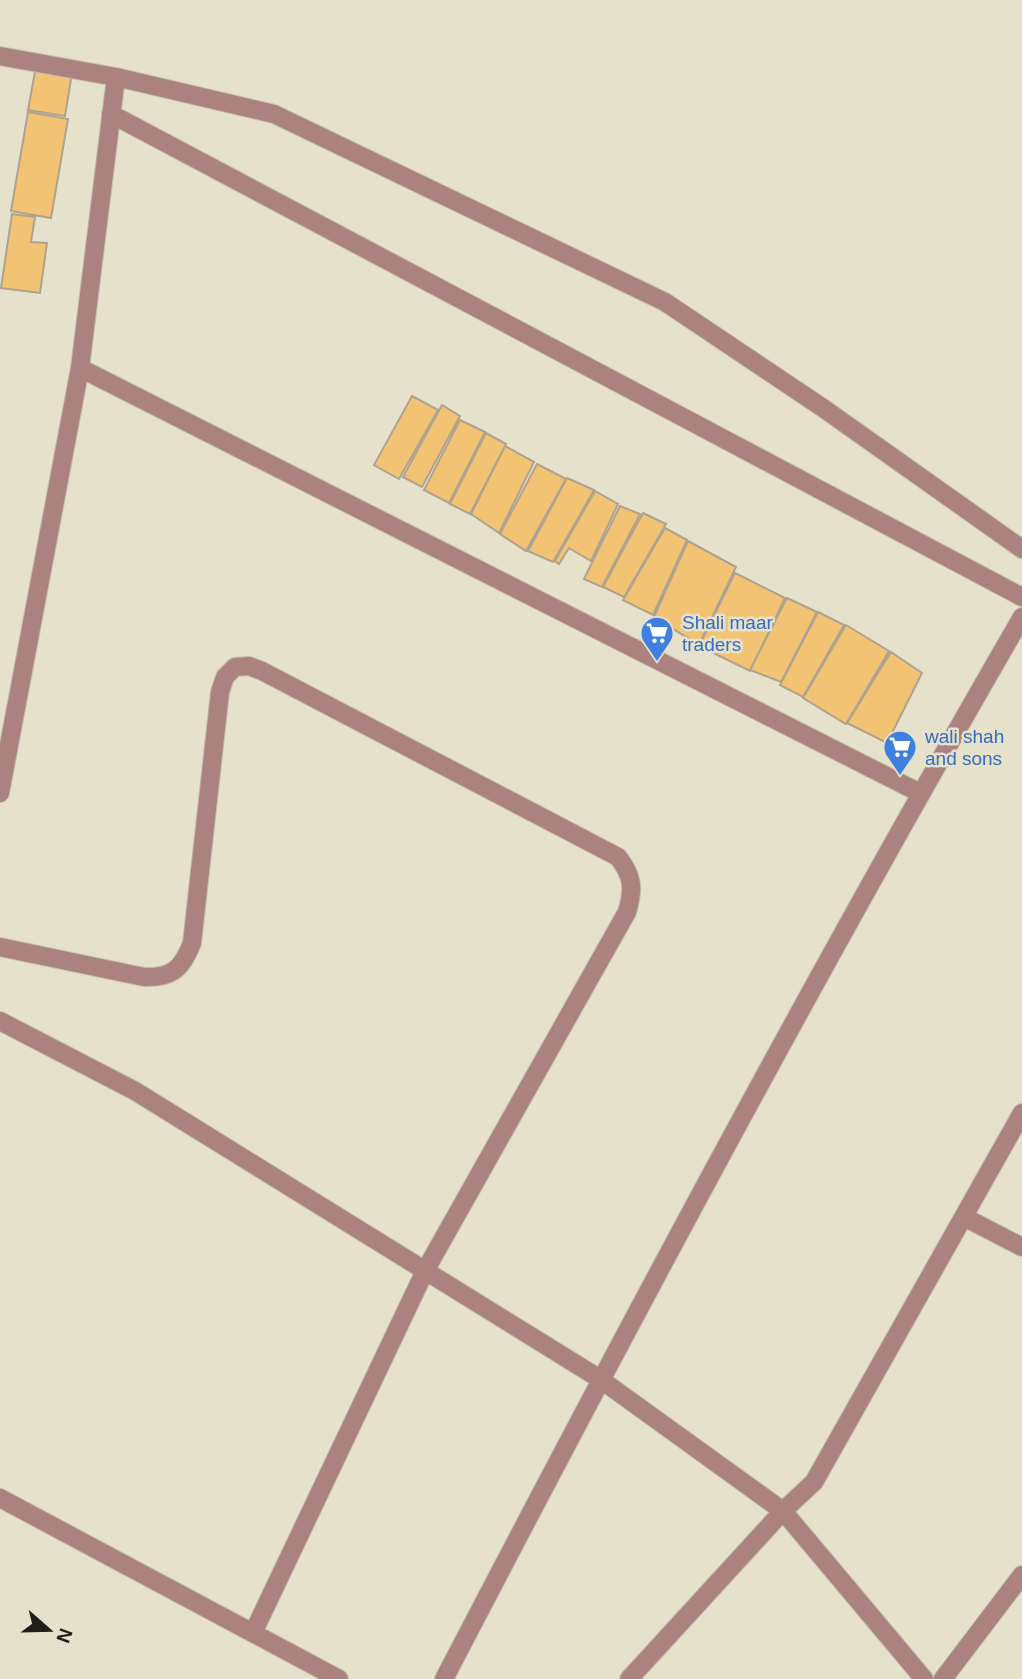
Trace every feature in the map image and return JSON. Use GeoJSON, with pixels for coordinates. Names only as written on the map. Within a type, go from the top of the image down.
{"type":"FeatureCollection","features":[{"type":"Feature","properties":{"kind":"street"},"geometry":{"type":"LineString","coordinates":[[0,56],[116,77],[274,114],[665,302],[822,408],[1022,549]]}},
{"type":"Feature","properties":{"kind":"street"},"geometry":{"type":"LineString","coordinates":[[0,793],[80,368],[116,77]]}},
{"type":"Feature","properties":{"kind":"street"},"geometry":{"type":"LineString","coordinates":[[111,114],[1022,597]]}},
{"type":"Feature","properties":{"kind":"street"},"geometry":{"type":"LineString","coordinates":[[80,368],[920,793]]}},
{"type":"Feature","properties":{"kind":"street"},"geometry":{"type":"LineString","coordinates":[[444,1679],[600,1379],[920,793],[1022,617]]}},
{"type":"Feature","properties":{"kind":"street"},"geometry":{"type":"LineString","coordinates":[[0,947],[144,977],[159,978],[172,973],[185,960],[192,943],[220,692],[225,677],[235,667],[249,666],[262,671],[618,857],[628,870],[632,882],[632,896],[627,912],[425,1271],[253,1633]]}},
{"type":"Feature","properties":{"kind":"street"},"geometry":{"type":"LineString","coordinates":[[0,1021],[135,1091],[600,1379],[783,1511],[924,1679]]}},
{"type":"Feature","properties":{"kind":"street"},"geometry":{"type":"LineString","coordinates":[[629,1679],[783,1511],[814,1482],[1022,1113]]}},
{"type":"Feature","properties":{"kind":"street"},"geometry":{"type":"LineString","coordinates":[[964,1217],[1022,1247]]}},
{"type":"Feature","properties":{"kind":"street"},"geometry":{"type":"LineString","coordinates":[[0,1499],[339,1679]]}},
{"type":"Feature","properties":{"kind":"street"},"geometry":{"type":"LineString","coordinates":[[943,1679],[1022,1575]]}},
{"type":"Feature","properties":{"kind":"building"},"geometry":{"type":"Polygon","coordinates":[[[37,61],[73,67],[65,116],[28,110],[37,61]]]}},
{"type":"Feature","properties":{"kind":"building"},"geometry":{"type":"Polygon","coordinates":[[[28,112],[68,119],[51,218],[11,211],[28,112]]]}},
{"type":"Feature","properties":{"kind":"building"},"geometry":{"type":"Polygon","coordinates":[[[12,214],[35,217],[31,242],[47,243],[40,293],[1,288],[12,214]]]}},
{"type":"Feature","properties":{"kind":"building"},"geometry":{"type":"Polygon","coordinates":[[[412,396],[438,410],[399,479],[374,465],[412,396]]]}},
{"type":"Feature","properties":{"kind":"building"},"geometry":{"type":"Polygon","coordinates":[[[442,405],[460,416],[422,487],[403,477],[442,405]]]}},
{"type":"Feature","properties":{"kind":"building"},"geometry":{"type":"Polygon","coordinates":[[[460,420],[485,432],[449,503],[424,490],[460,420]]]}},
{"type":"Feature","properties":{"kind":"building"},"geometry":{"type":"Polygon","coordinates":[[[486,433],[506,444],[470,514],[450,504],[486,433]]]}},
{"type":"Feature","properties":{"kind":"building"},"geometry":{"type":"Polygon","coordinates":[[[505,446],[534,462],[499,533],[471,514],[505,446]]]}},
{"type":"Feature","properties":{"kind":"building"},"geometry":{"type":"Polygon","coordinates":[[[537,464],[566,479],[526,551],[500,534],[537,464]]]}},
{"type":"Feature","properties":{"kind":"building"},"geometry":{"type":"Polygon","coordinates":[[[567,478],[594,490],[553,562],[528,551],[567,478]]]}},
{"type":"Feature","properties":{"kind":"building"},"geometry":{"type":"Polygon","coordinates":[[[595,491],[618,504],[591,561],[569,548],[559,564],[555,561],[595,491]]]}},
{"type":"Feature","properties":{"kind":"building"},"geometry":{"type":"Polygon","coordinates":[[[620,506],[640,514],[602,587],[584,579],[620,506]]]}},
{"type":"Feature","properties":{"kind":"building"},"geometry":{"type":"Polygon","coordinates":[[[643,513],[666,524],[624,597],[603,587],[643,513]]]}},
{"type":"Feature","properties":{"kind":"building"},"geometry":{"type":"Polygon","coordinates":[[[665,528],[687,540],[653,615],[623,600],[665,528]]]}},
{"type":"Feature","properties":{"kind":"building"},"geometry":{"type":"Polygon","coordinates":[[[688,541],[736,567],[699,645],[654,617],[688,541]]]}},
{"type":"Feature","properties":{"kind":"building"},"geometry":{"type":"Polygon","coordinates":[[[735,573],[785,598],[750,671],[699,646],[735,573]]]}},
{"type":"Feature","properties":{"kind":"building"},"geometry":{"type":"Polygon","coordinates":[[[787,598],[817,612],[781,682],[750,670],[787,598]]]}},
{"type":"Feature","properties":{"kind":"building"},"geometry":{"type":"Polygon","coordinates":[[[818,612],[844,625],[803,697],[780,685],[818,612]]]}},
{"type":"Feature","properties":{"kind":"building"},"geometry":{"type":"Polygon","coordinates":[[[846,625],[889,651],[846,724],[803,698],[846,625]]]}},
{"type":"Feature","properties":{"kind":"building"},"geometry":{"type":"Polygon","coordinates":[[[891,652],[922,673],[887,743],[847,723],[891,652]]]}},
{"type":"Feature","properties":{"kind":"place","name":"Shali maar traders"},"geometry":{"type":"Point","coordinates":[657,663]}},
{"type":"Feature","properties":{"kind":"place","name":"wali shah and sons"},"geometry":{"type":"Point","coordinates":[900,777]}}]}
